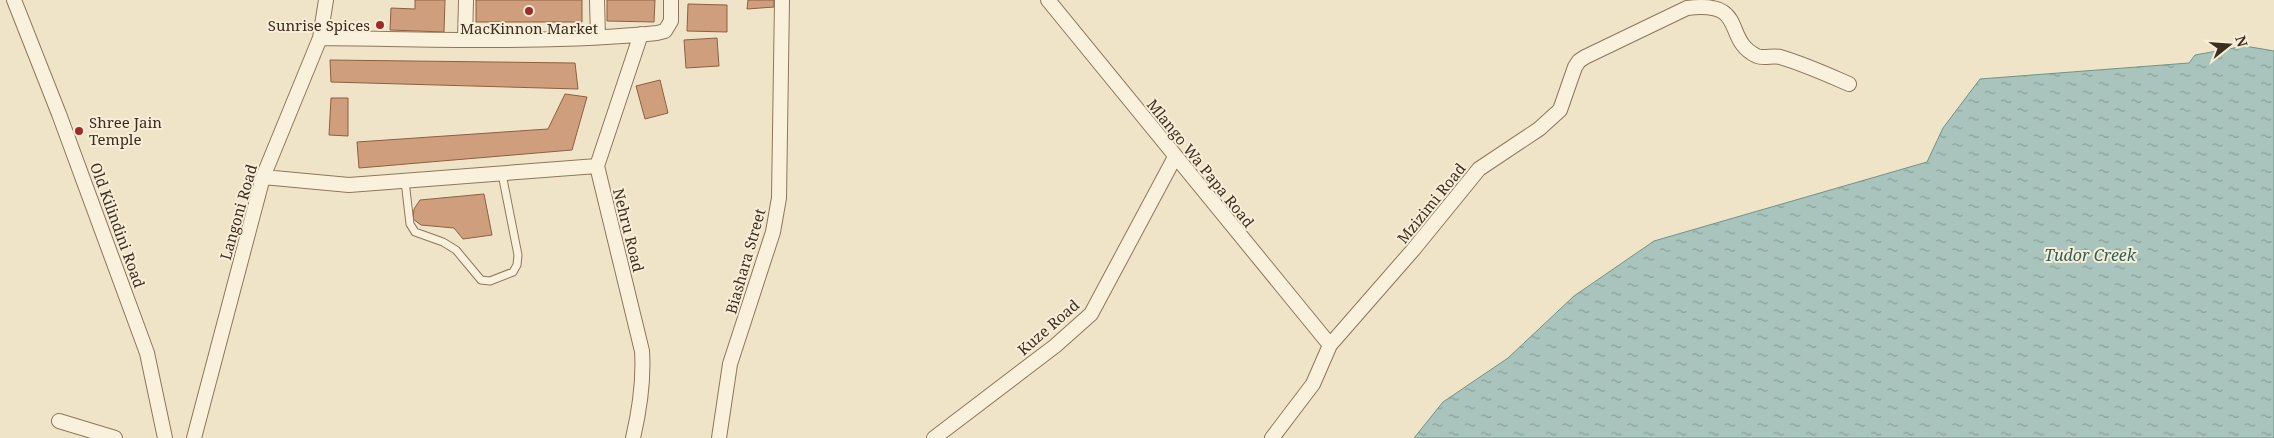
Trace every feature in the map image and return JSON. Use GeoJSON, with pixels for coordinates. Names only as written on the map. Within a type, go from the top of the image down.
{"type":"FeatureCollection","features":[{"type":"Feature","properties":{"kind":"street","name":"Old Kilindini Road"},"geometry":{"type":"LineString","coordinates":[[14,0],[59,114],[147,354],[165,438]]}},
{"type":"Feature","properties":{"kind":"street","name":"Langoni Road"},"geometry":{"type":"LineString","coordinates":[[194,438],[263,177],[320,38],[326,0]]}},
{"type":"Feature","properties":{"kind":"street"},"geometry":{"type":"LineString","coordinates":[[466,0],[466,40]]}},
{"type":"Feature","properties":{"kind":"street"},"geometry":{"type":"LineString","coordinates":[[597,0],[598,37]]}},
{"type":"Feature","properties":{"kind":"street"},"geometry":{"type":"LineString","coordinates":[[320,38],[466,40],[598,37],[641,34],[665,31],[669,26],[672,15],[671,0]]}},
{"type":"Feature","properties":{"kind":"street","name":"Biashara Street"},"geometry":{"type":"LineString","coordinates":[[719,438],[730,364],[773,232],[779,198],[782,0]]}},
{"type":"Feature","properties":{"kind":"street","name":"Mlango Wa Papa Road"},"geometry":{"type":"LineString","coordinates":[[1048,0],[1330,346]]}},
{"type":"Feature","properties":{"kind":"street","name":"Mzizimi Road"},"geometry":{"type":"LineString","coordinates":[[1272,438],[1313,384],[1330,346],[1414,250],[1480,169],[1539,129],[1560,110],[1575,67],[1585,57],[1687,8],[1702,4],[1715,4],[1728,11],[1745,47],[1758,56],[1777,56],[1808,66],[1849,84]]}},
{"type":"Feature","properties":{"kind":"street"},"geometry":{"type":"LineString","coordinates":[[263,177],[349,185],[597,166],[641,34]]}},
{"type":"Feature","properties":{"kind":"street","name":"Kuze Road"},"geometry":{"type":"LineString","coordinates":[[934,438],[1055,346],[1091,314],[1175,157]]}},
{"type":"Feature","properties":{"kind":"street","name":"Nehru Road"},"geometry":{"type":"LineString","coordinates":[[597,166],[642,351],[644,375],[633,438]]}},
{"type":"Feature","properties":{"kind":"street"},"geometry":{"type":"LineString","coordinates":[[59,421],[114,438]]}},
{"type":"Feature","properties":{"kind":"lane"},"geometry":{"type":"LineString","coordinates":[[405,181],[410,224],[415,232],[443,242],[456,250],[476,276],[481,280],[490,281],[513,272],[517,265],[518,254],[502,174]]}},
{"type":"Feature","properties":{"kind":"water","name":"Tudor Creek"},"geometry":{"type":"Polygon","coordinates":[[[2245,46],[2274,51],[2274,438],[1414,438],[1443,402],[1508,358],[1574,296],[1654,241],[1927,162],[1943,128],[1980,79],[2189,63],[2195,55],[2245,46]]]}},
{"type":"Feature","properties":{"kind":"building"},"geometry":{"type":"Polygon","coordinates":[[[415,0],[445,0],[444,32],[390,30],[391,8],[415,9],[415,0]]]}},
{"type":"Feature","properties":{"kind":"building","name":"MacKinnon Market"},"geometry":{"type":"Polygon","coordinates":[[[476,0],[582,0],[582,22],[476,22],[476,0]]]}},
{"type":"Feature","properties":{"kind":"building"},"geometry":{"type":"Polygon","coordinates":[[[607,0],[655,0],[654,22],[607,21],[607,0]]]}},
{"type":"Feature","properties":{"kind":"building"},"geometry":{"type":"Polygon","coordinates":[[[748,0],[774,0],[774,7],[747,9],[748,0]]]}},
{"type":"Feature","properties":{"kind":"building"},"geometry":{"type":"Polygon","coordinates":[[[688,4],[727,5],[727,32],[687,31],[688,4]]]}},
{"type":"Feature","properties":{"kind":"building"},"geometry":{"type":"Polygon","coordinates":[[[717,38],[719,66],[686,68],[684,40],[717,38]]]}},
{"type":"Feature","properties":{"kind":"building"},"geometry":{"type":"Polygon","coordinates":[[[330,60],[575,63],[578,89],[331,82],[330,60]]]}},
{"type":"Feature","properties":{"kind":"building"},"geometry":{"type":"Polygon","coordinates":[[[660,80],[668,113],[645,119],[636,86],[660,80]]]}},
{"type":"Feature","properties":{"kind":"building"},"geometry":{"type":"Polygon","coordinates":[[[565,94],[587,97],[572,150],[359,168],[357,142],[548,129],[565,94]]]}},
{"type":"Feature","properties":{"kind":"building"},"geometry":{"type":"Polygon","coordinates":[[[331,98],[348,98],[348,136],[329,135],[331,98]]]}},
{"type":"Feature","properties":{"kind":"building"},"geometry":{"type":"Polygon","coordinates":[[[484,194],[492,235],[463,239],[454,228],[421,225],[413,219],[414,209],[420,200],[484,194]]]}},
{"type":"Feature","properties":{"kind":"place","name":"MacKinnon Market"},"geometry":{"type":"Point","coordinates":[529,11]}},
{"type":"Feature","properties":{"kind":"place","name":"Sunrise Spices"},"geometry":{"type":"Point","coordinates":[380,25]}},
{"type":"Feature","properties":{"kind":"place","name":"Shree Jain Temple"},"geometry":{"type":"Point","coordinates":[79,131]}}]}
